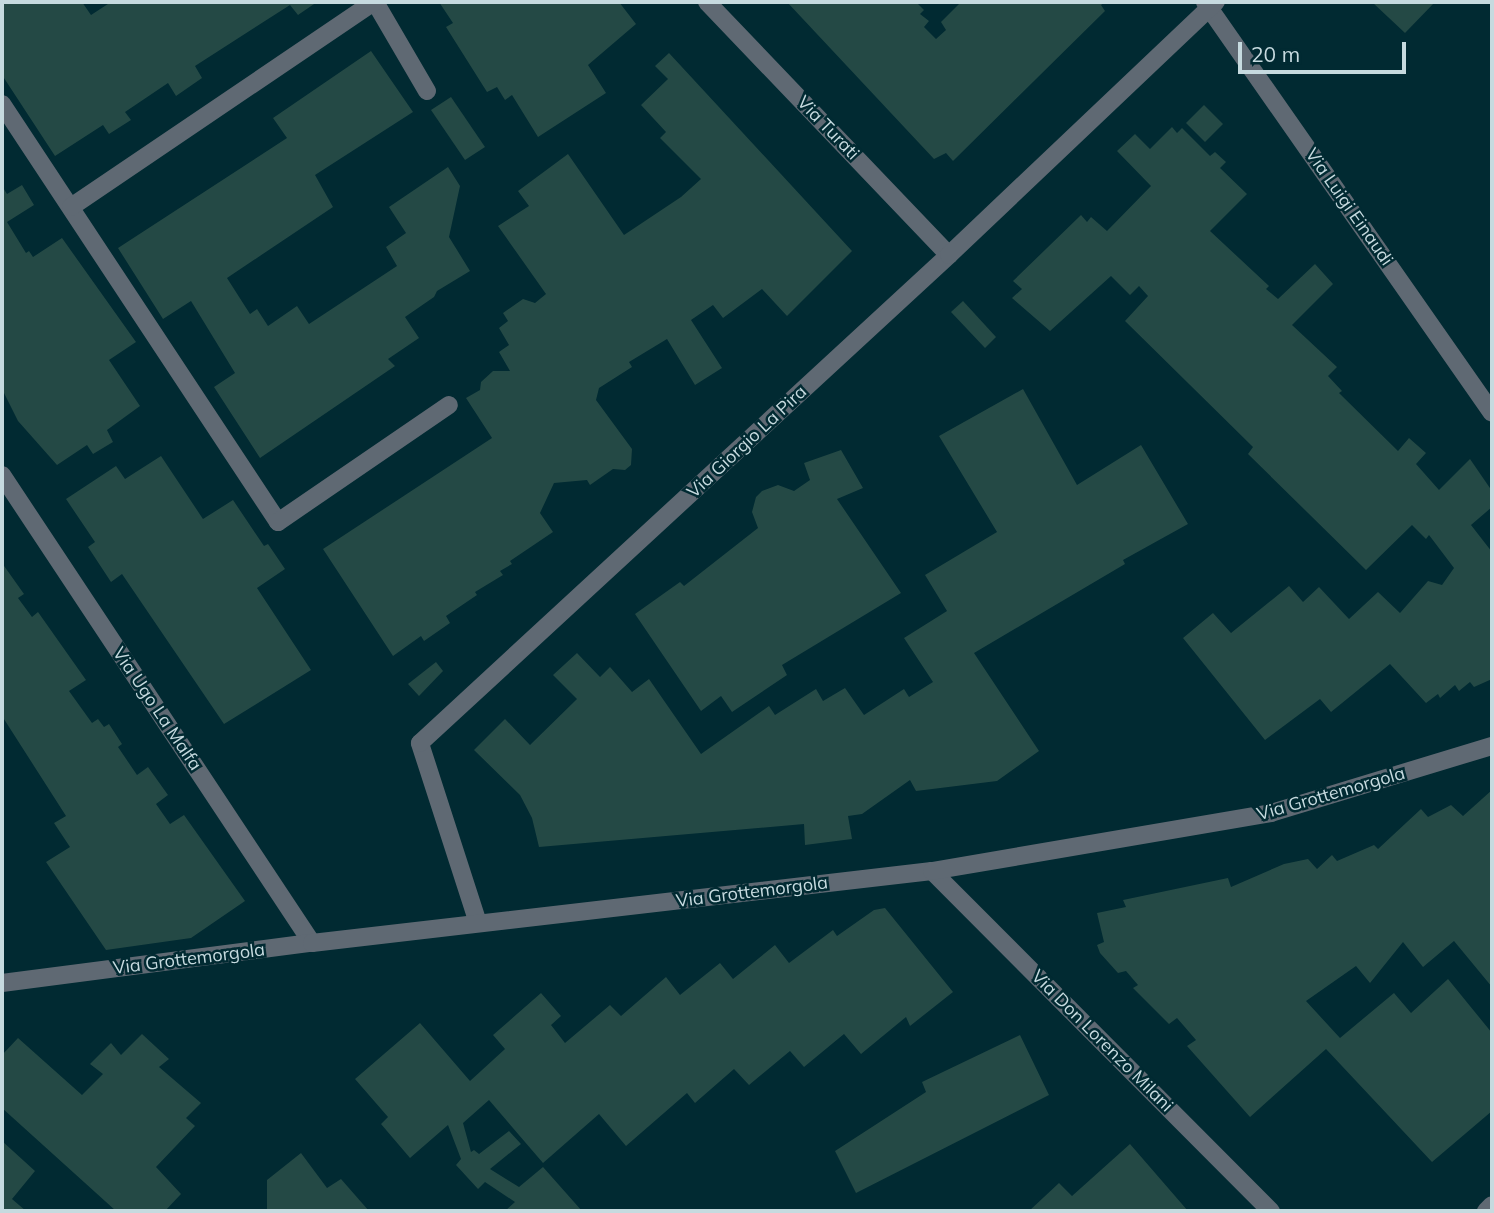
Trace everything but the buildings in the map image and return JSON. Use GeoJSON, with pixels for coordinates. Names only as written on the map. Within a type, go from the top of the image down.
{"type":"FeatureCollection","features":[{"type":"Feature","properties":{"kind":"street"},"geometry":{"type":"LineString","coordinates":[[72,207],[375,2],[427,91]]}},
{"type":"Feature","properties":{"kind":"street","name":"Via Turati"},"geometry":{"type":"LineString","coordinates":[[707,2],[949,255]]}},
{"type":"Feature","properties":{"kind":"street","name":"Via Giorgio La Pira"},"geometry":{"type":"LineString","coordinates":[[478,923],[420,743],[949,255],[1210,4]]}},
{"type":"Feature","properties":{"kind":"street","name":"Via Luigi Einaudi"},"geometry":{"type":"LineString","coordinates":[[1210,4],[1492,413]]}},
{"type":"Feature","properties":{"kind":"street"},"geometry":{"type":"LineString","coordinates":[[2,104],[278,522],[449,405]]}},
{"type":"Feature","properties":{"kind":"street","name":"Via Ugo La Malfa"},"geometry":{"type":"LineString","coordinates":[[2,475],[312,943]]}},
{"type":"Feature","properties":{"kind":"street","name":"Via Grottemorgola"},"geometry":{"type":"LineString","coordinates":[[2,983],[478,923],[932,871],[1271,813],[1492,746]]}},
{"type":"Feature","properties":{"kind":"street","name":"Via Don Lorenzo Milani"},"geometry":{"type":"LineString","coordinates":[[932,871],[1270,1211]]}},
{"type":"Feature","properties":{"kind":"street"},"geometry":{"type":"LineString","coordinates":[[1486,1211],[1492,1205]]}}]}
